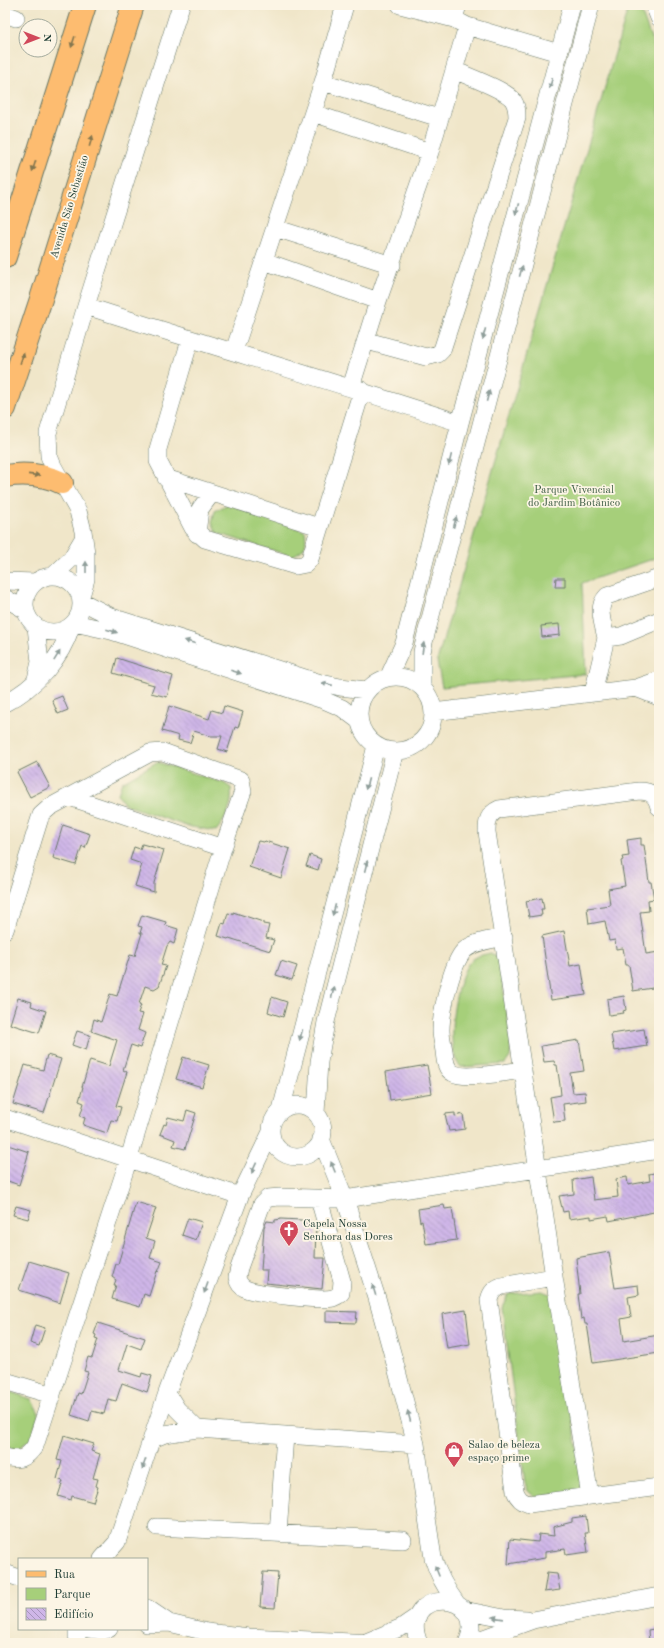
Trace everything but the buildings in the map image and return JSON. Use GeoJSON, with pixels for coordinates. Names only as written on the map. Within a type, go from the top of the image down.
{"type":"FeatureCollection","features":[{"type":"Feature","properties":{"kind":"main road"},"geometry":{"type":"LineString","coordinates":[[5,257],[85,5]]}},
{"type":"Feature","properties":{"kind":"main road","name":"Avenida São Sebastião"},"geometry":{"type":"LineString","coordinates":[[5,408],[41,299],[133,5]]}},
{"type":"Feature","properties":{"kind":"main road"},"geometry":{"type":"LineString","coordinates":[[5,476],[17,474],[36,475],[47,477],[62,483]]}},
{"type":"Feature","properties":{"kind":"street"},"geometry":{"type":"LineString","coordinates":[[5,703],[17,696],[44,673],[53,663],[81,610],[81,599],[86,579],[84,537],[78,511],[49,456],[48,433],[86,306],[181,5]]}},
{"type":"Feature","properties":{"kind":"street"},"geometry":{"type":"LineString","coordinates":[[234,351],[323,82],[345,5]]}},
{"type":"Feature","properties":{"kind":"street"},"geometry":{"type":"LineString","coordinates":[[400,5],[460,17],[559,53]]}},
{"type":"Feature","properties":{"kind":"street"},"geometry":{"type":"LineString","coordinates":[[389,676],[404,643],[460,423],[572,5]]}},
{"type":"Feature","properties":{"kind":"street"},"geometry":{"type":"LineString","coordinates":[[422,687],[422,652],[425,638],[591,5]]}},
{"type":"Feature","properties":{"kind":"street"},"geometry":{"type":"LineString","coordinates":[[654,5],[659,18]]}},
{"type":"Feature","properties":{"kind":"street"},"geometry":{"type":"LineString","coordinates":[[190,340],[157,453],[158,461],[166,478],[193,528],[205,539],[296,566],[306,564],[310,559],[319,527],[378,301],[392,265],[430,152],[454,70],[460,17]]}},
{"type":"Feature","properties":{"kind":"street"},"geometry":{"type":"LineString","coordinates":[[367,340],[426,357],[438,354],[442,350],[517,118],[517,108],[512,99],[505,93],[454,70]]}},
{"type":"Feature","properties":{"kind":"street"},"geometry":{"type":"LineString","coordinates":[[323,82],[439,118]]}},
{"type":"Feature","properties":{"kind":"street"},"geometry":{"type":"LineString","coordinates":[[313,113],[430,152]]}},
{"type":"Feature","properties":{"kind":"street"},"geometry":{"type":"LineString","coordinates":[[275,228],[392,265]]}},
{"type":"Feature","properties":{"kind":"street"},"geometry":{"type":"LineString","coordinates":[[264,261],[378,301]]}},
{"type":"Feature","properties":{"kind":"street"},"geometry":{"type":"LineString","coordinates":[[86,306],[190,340],[234,351],[460,423]]}},
{"type":"Feature","properties":{"kind":"street"},"geometry":{"type":"LineString","coordinates":[[166,478],[319,527]]}},
{"type":"Feature","properties":{"kind":"street"},"geometry":{"type":"LineString","coordinates":[[198,534],[200,509],[212,493]]}},
{"type":"Feature","properties":{"kind":"street"},"geometry":{"type":"LineString","coordinates":[[25,610],[27,594],[35,582],[42,578],[54,575],[71,559],[84,537]]}},
{"type":"Feature","properties":{"kind":"street"},"geometry":{"type":"LineString","coordinates":[[54,575],[69,581],[78,590],[81,599],[112,617],[321,683],[366,690]]}},
{"type":"Feature","properties":{"kind":"street"},"geometry":{"type":"LineString","coordinates":[[593,693],[606,638],[601,611],[604,600],[607,596],[659,578]]}},
{"type":"Feature","properties":{"kind":"street"},"geometry":{"type":"LineString","coordinates":[[5,581],[35,582]]}},
{"type":"Feature","properties":{"kind":"street"},"geometry":{"type":"LineString","coordinates":[[5,598],[25,610],[31,622],[36,627],[44,631],[53,633],[62,631],[72,625],[110,631],[326,701],[342,708],[358,720]]}},
{"type":"Feature","properties":{"kind":"street"},"geometry":{"type":"LineString","coordinates":[[606,638],[621,636],[659,620]]}},
{"type":"Feature","properties":{"kind":"street"},"geometry":{"type":"LineString","coordinates":[[36,627],[40,662],[36,679]]}},
{"type":"Feature","properties":{"kind":"street"},"geometry":{"type":"LineString","coordinates":[[389,676],[401,676],[412,680],[422,687],[430,699],[433,712],[432,724],[426,735],[418,744],[407,749],[395,751],[385,750],[376,746],[368,739],[358,720],[358,709],[366,690],[376,681],[389,676]]}},
{"type":"Feature","properties":{"kind":"street"},"geometry":{"type":"LineString","coordinates":[[433,712],[636,688],[659,680]]}},
{"type":"Feature","properties":{"kind":"street"},"geometry":{"type":"LineString","coordinates":[[636,688],[659,697]]}},
{"type":"Feature","properties":{"kind":"street"},"geometry":{"type":"LineString","coordinates":[[281,1110],[376,746]]}},
{"type":"Feature","properties":{"kind":"street"},"geometry":{"type":"LineString","coordinates":[[316,1113],[319,1062],[326,1022],[395,751]]}},
{"type":"Feature","properties":{"kind":"street"},"geometry":{"type":"LineString","coordinates":[[5,930],[41,815],[50,807],[150,753],[163,752],[241,780],[243,791],[223,848],[129,1158],[35,1446],[29,1455],[21,1458],[5,1457]]}},
{"type":"Feature","properties":{"kind":"street"},"geometry":{"type":"LineString","coordinates":[[590,1496],[554,1277],[487,832],[489,817],[493,812],[499,809],[639,791],[650,792],[654,795],[657,799],[659,808]]}},
{"type":"Feature","properties":{"kind":"street"},"geometry":{"type":"LineString","coordinates":[[69,797],[223,848]]}},
{"type":"Feature","properties":{"kind":"street"},"geometry":{"type":"LineString","coordinates":[[504,937],[468,947],[462,953],[456,964],[446,997],[441,1030],[445,1061],[448,1069],[454,1074],[461,1075],[472,1076],[523,1070]]}},
{"type":"Feature","properties":{"kind":"street"},"geometry":{"type":"LineString","coordinates":[[299,1105],[308,1107],[316,1113],[321,1121],[323,1130],[321,1139],[316,1148],[308,1154],[298,1157],[288,1156],[273,1142],[271,1132],[272,1124],[275,1116],[281,1110],[290,1106],[299,1105]]}},
{"type":"Feature","properties":{"kind":"street"},"geometry":{"type":"LineString","coordinates":[[5,1118],[240,1196]]}},
{"type":"Feature","properties":{"kind":"street"},"geometry":{"type":"LineString","coordinates":[[103,1558],[117,1542],[153,1439],[167,1393],[240,1196],[271,1132]]}},
{"type":"Feature","properties":{"kind":"street"},"geometry":{"type":"LineString","coordinates":[[321,1139],[345,1199],[376,1298],[416,1444],[433,1558],[439,1576],[469,1618],[471,1627],[470,1636],[467,1643]]}},
{"type":"Feature","properties":{"kind":"street"},"geometry":{"type":"LineString","coordinates":[[319,1199],[342,1281],[341,1293],[333,1298],[300,1297],[256,1292],[246,1289],[240,1285],[236,1278],[239,1268],[262,1204],[268,1198],[345,1199],[659,1150]]}},
{"type":"Feature","properties":{"kind":"street"},"geometry":{"type":"LineString","coordinates":[[554,1277],[501,1286],[490,1293],[489,1300],[515,1491],[518,1498],[523,1502],[530,1504],[659,1487]]}},
{"type":"Feature","properties":{"kind":"street"},"geometry":{"type":"LineString","coordinates":[[5,1381],[52,1395]]}},
{"type":"Feature","properties":{"kind":"street"},"geometry":{"type":"LineString","coordinates":[[167,1393],[177,1409],[198,1429]]}},
{"type":"Feature","properties":{"kind":"street"},"geometry":{"type":"LineString","coordinates":[[153,1439],[165,1434],[198,1429],[416,1444]]}},
{"type":"Feature","properties":{"kind":"street"},"geometry":{"type":"LineString","coordinates":[[278,1534],[285,1435]]}},
{"type":"Feature","properties":{"kind":"street"},"geometry":{"type":"LineString","coordinates":[[157,1527],[403,1540]]}},
{"type":"Feature","properties":{"kind":"street"},"geometry":{"type":"LineString","coordinates":[[5,1573],[18,1578]]}},
{"type":"Feature","properties":{"kind":"street"},"geometry":{"type":"LineString","coordinates":[[470,1643],[533,1620],[659,1596]]}},
{"type":"Feature","properties":{"kind":"street"},"geometry":{"type":"LineString","coordinates":[[148,1624],[169,1623],[206,1632],[249,1637],[369,1642],[402,1627],[418,1616],[426,1606],[438,1601],[448,1601],[461,1607],[504,1618],[533,1620]]}},
{"type":"Feature","properties":{"kind":"street"},"geometry":{"type":"LineString","coordinates":[[148,1609],[169,1623]]}},
{"type":"Feature","properties":{"kind":"street"},"geometry":{"type":"LineString","coordinates":[[418,1616],[415,1625],[415,1634],[419,1643]]}},
{"type":"Feature","properties":{"kind":"street"},"geometry":{"type":"LineString","coordinates":[[77,1630],[77,1643]]}},
{"type":"Feature","properties":{"kind":"green space","name":"Parque Vivencial do Jardim Botânico"},"geometry":{"type":"Polygon","coordinates":[[[629,5],[639,5],[659,60],[659,557],[582,583],[586,674],[442,687],[437,661],[629,5]]]}},
{"type":"Feature","properties":{"kind":"green space"},"geometry":{"type":"Polygon","coordinates":[[[228,504],[305,531],[306,540],[303,549],[292,556],[217,533],[212,522],[215,511],[228,504]]]}},
{"type":"Feature","properties":{"kind":"green space"},"geometry":{"type":"Polygon","coordinates":[[[157,762],[224,783],[231,788],[230,806],[223,821],[216,831],[186,826],[124,804],[118,794],[122,782],[157,762]]]}},
{"type":"Feature","properties":{"kind":"green space"},"geometry":{"type":"Polygon","coordinates":[[[491,953],[499,960],[511,1040],[510,1057],[505,1064],[461,1067],[456,1059],[453,1047],[452,1032],[453,1016],[459,984],[471,961],[479,956],[491,953]]]}},
{"type":"Feature","properties":{"kind":"green space"},"geometry":{"type":"Polygon","coordinates":[[[542,1291],[552,1295],[583,1481],[578,1491],[535,1497],[528,1491],[525,1483],[502,1307],[508,1294],[542,1291]]]}},
{"type":"Feature","properties":{"kind":"green space"},"geometry":{"type":"Polygon","coordinates":[[[5,1390],[31,1399],[39,1413],[31,1439],[18,1449],[5,1447],[5,1390]]]}},
{"type":"Feature","properties":{"kind":"place","name":"Capela Nossa Senhora das Dores"},"geometry":{"type":"Point","coordinates":[289,1247]}},
{"type":"Feature","properties":{"kind":"place","name":"Salao de beleza espaço prime"},"geometry":{"type":"Point","coordinates":[454,1468]}}]}
